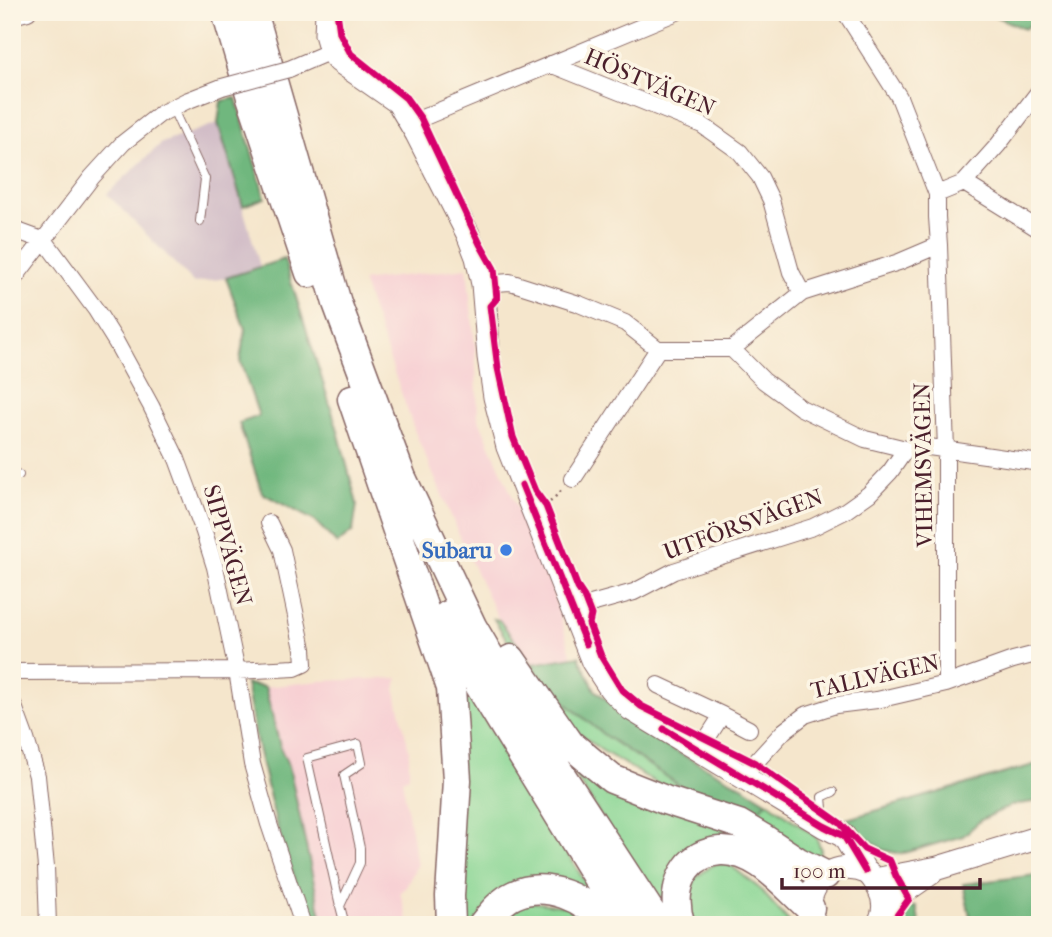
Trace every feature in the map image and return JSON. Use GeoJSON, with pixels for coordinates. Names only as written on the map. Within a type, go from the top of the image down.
{"type":"FeatureCollection","features":[{"type":"Feature","properties":{"kind":"highway"},"geometry":{"type":"LineString","coordinates":[[226,12],[251,97],[451,688],[457,780],[450,925]]}},
{"type":"Feature","properties":{"kind":"highway"},"geometry":{"type":"LineString","coordinates":[[253,12],[337,303],[402,478],[472,626],[544,749],[659,925]]}},
{"type":"Feature","properties":{"kind":"highway"},"geometry":{"type":"LineString","coordinates":[[352,399],[479,685],[626,925]]}},
{"type":"Feature","properties":{"kind":"highway"},"geometry":{"type":"LineString","coordinates":[[402,478],[438,525],[517,669],[570,744],[612,779],[739,824],[797,861],[830,872]]}},
{"type":"Feature","properties":{"kind":"highway"},"geometry":{"type":"LineString","coordinates":[[681,925],[677,895],[681,876],[693,861],[711,851],[734,850],[752,858],[765,867],[813,916]]}},
{"type":"Feature","properties":{"kind":"highway"},"geometry":{"type":"LineString","coordinates":[[482,925],[511,896],[527,890],[550,890],[571,897],[589,907],[606,925]]}},
{"type":"Feature","properties":{"kind":"street"},"geometry":{"type":"LineString","coordinates":[[12,16],[28,12]]}},
{"type":"Feature","properties":{"kind":"street"},"geometry":{"type":"LineString","coordinates":[[327,12],[326,34],[331,51],[339,61],[398,102],[468,234],[483,284],[495,397],[508,447],[593,662],[610,688],[631,709],[824,827],[844,836],[883,897],[881,917]]}},
{"type":"Feature","properties":{"kind":"street"},"geometry":{"type":"LineString","coordinates":[[410,123],[677,12]]}},
{"type":"Feature","properties":{"kind":"street"},"geometry":{"type":"LineString","coordinates":[[845,12],[899,97],[937,194],[964,183],[998,145],[1040,90]]}},
{"type":"Feature","properties":{"kind":"street"},"geometry":{"type":"LineString","coordinates":[[12,281],[92,177],[135,133],[160,114],[222,87],[289,69],[331,51]]}},
{"type":"Feature","properties":{"kind":"street","name":"HÖSTVÄGEN"},"geometry":{"type":"LineString","coordinates":[[550,64],[702,125],[740,152],[760,177],[771,200],[791,272],[802,293]]}},
{"type":"Feature","properties":{"kind":"street"},"geometry":{"type":"LineString","coordinates":[[964,183],[1040,230]]}},
{"type":"Feature","properties":{"kind":"street","name":"VIHEMSVÄGEN"},"geometry":{"type":"LineString","coordinates":[[937,194],[946,450],[946,684]]}},
{"type":"Feature","properties":{"kind":"street"},"geometry":{"type":"LineString","coordinates":[[12,229],[45,241]]}},
{"type":"Feature","properties":{"kind":"street","name":"SIPPVÄGEN"},"geometry":{"type":"LineString","coordinates":[[45,241],[105,323],[177,459],[209,547],[237,671],[257,783],[303,925]]}},
{"type":"Feature","properties":{"kind":"street"},"geometry":{"type":"LineString","coordinates":[[483,284],[510,282],[579,304],[625,323],[658,349],[732,349],[802,293],[899,262],[939,245]]}},
{"type":"Feature","properties":{"kind":"street"},"geometry":{"type":"LineString","coordinates":[[573,479],[658,349]]}},
{"type":"Feature","properties":{"kind":"street"},"geometry":{"type":"LineString","coordinates":[[732,349],[764,382],[801,408],[865,439],[906,449],[922,446],[1040,463]]}},
{"type":"Feature","properties":{"kind":"street","name":"UTFÖRSVÄGEN"},"geometry":{"type":"LineString","coordinates":[[573,609],[634,592],[674,570],[813,527],[845,511],[869,494],[890,472],[906,449]]}},
{"type":"Feature","properties":{"kind":"street"},"geometry":{"type":"LineString","coordinates":[[12,672],[237,671],[295,668],[304,664],[282,550],[269,523]]}},
{"type":"Feature","properties":{"kind":"street","name":"TALLVÄGEN"},"geometry":{"type":"LineString","coordinates":[[742,777],[784,731],[805,715],[836,705],[877,700],[946,684],[1040,653]]}},
{"type":"Feature","properties":{"kind":"street"},"geometry":{"type":"LineString","coordinates":[[658,685],[749,729]]}},
{"type":"Feature","properties":{"kind":"street"},"geometry":{"type":"LineString","coordinates":[[12,701],[37,776],[46,867],[48,925]]}},
{"type":"Feature","properties":{"kind":"street"},"geometry":{"type":"LineString","coordinates":[[699,751],[722,715]]}},
{"type":"Feature","properties":{"kind":"street"},"geometry":{"type":"LineString","coordinates":[[824,827],[835,849],[830,872]]}},
{"type":"Feature","properties":{"kind":"street"},"geometry":{"type":"LineString","coordinates":[[813,916],[813,889],[830,872],[848,868],[870,875],[938,868],[1040,837]]}},
{"type":"Feature","properties":{"kind":"street"},"geometry":{"type":"LineString","coordinates":[[881,917],[905,891],[938,868]]}},
{"type":"Feature","properties":{"kind":"lane"},"geometry":{"type":"LineString","coordinates":[[172,107],[205,179],[200,221]]}},
{"type":"Feature","properties":{"kind":"lane"},"geometry":{"type":"LineString","coordinates":[[340,906],[360,863],[360,848],[344,775],[362,763],[358,744],[306,758],[340,906],[345,925]]}},
{"type":"Feature","properties":{"kind":"lane"},"geometry":{"type":"LineString","coordinates":[[824,827],[822,797],[833,792]]}},
{"type":"Feature","properties":{"kind":"path"},"geometry":{"type":"LineString","coordinates":[[541,499],[546,506],[573,479]]}},
{"type":"Feature","properties":{"kind":"shaded area"},"geometry":{"type":"Polygon","coordinates":[[[218,123],[260,266],[226,278],[194,283],[107,194],[162,143],[218,123]]]}},
{"type":"Feature","properties":{"kind":"shaded area"},"geometry":{"type":"Polygon","coordinates":[[[467,268],[475,346],[478,417],[551,586],[572,657],[532,664],[499,620],[415,432],[362,281],[467,268]]]}},
{"type":"Feature","properties":{"kind":"shaded area"},"geometry":{"type":"Polygon","coordinates":[[[398,678],[395,689],[409,750],[409,776],[402,779],[417,865],[406,887],[400,892],[409,925],[323,925],[289,766],[281,750],[265,687],[320,681],[398,678]]]}},
{"type":"Feature","properties":{"kind":"green space"},"geometry":{"type":"Polygon","coordinates":[[[986,12],[1040,12],[1040,17],[1024,29],[986,12]]]}},
{"type":"Feature","properties":{"kind":"green space"},"geometry":{"type":"Polygon","coordinates":[[[236,98],[265,198],[243,206],[218,123],[221,101],[236,98]]]}},
{"type":"Feature","properties":{"kind":"green space"},"geometry":{"type":"Polygon","coordinates":[[[284,259],[337,427],[357,504],[353,531],[337,544],[315,521],[262,493],[239,423],[259,416],[240,361],[245,329],[226,278],[284,259]]]}},
{"type":"Feature","properties":{"kind":"green space"},"geometry":{"type":"Polygon","coordinates":[[[494,619],[499,620],[532,664],[543,684],[768,802],[816,837],[821,849],[819,856],[811,861],[670,791],[601,750],[563,721],[533,681],[494,619]]]}},
{"type":"Feature","properties":{"kind":"green space"},"geometry":{"type":"Polygon","coordinates":[[[579,656],[595,690],[660,743],[768,802],[759,809],[685,789],[604,735],[543,684],[532,664],[579,656]]]}},
{"type":"Feature","properties":{"kind":"green space"},"geometry":{"type":"Polygon","coordinates":[[[457,675],[600,906],[563,881],[472,925],[458,925],[457,675]]]}},
{"type":"Feature","properties":{"kind":"green space"},"geometry":{"type":"Polygon","coordinates":[[[246,684],[265,687],[281,750],[289,766],[323,925],[309,925],[276,823],[246,684]]]}},
{"type":"Feature","properties":{"kind":"green space"},"geometry":{"type":"Polygon","coordinates":[[[539,719],[563,745],[746,839],[718,840],[667,921],[539,719]]]}},
{"type":"Feature","properties":{"kind":"green space"},"geometry":{"type":"Polygon","coordinates":[[[1040,763],[1040,801],[1012,805],[981,820],[963,836],[901,854],[883,850],[844,820],[1040,763]]]}},
{"type":"Feature","properties":{"kind":"green space"},"geometry":{"type":"Polygon","coordinates":[[[714,864],[729,864],[759,888],[792,925],[691,925],[687,907],[695,878],[714,864]]]}},
{"type":"Feature","properties":{"kind":"green space"},"geometry":{"type":"Polygon","coordinates":[[[1036,875],[1040,880],[1040,925],[972,925],[963,884],[1036,875]]]}},
{"type":"Feature","properties":{"kind":"green space"},"geometry":{"type":"Polygon","coordinates":[[[523,901],[570,907],[589,925],[494,925],[523,901]]]}},
{"type":"Feature","properties":{"kind":"green space"},"geometry":{"type":"Polygon","coordinates":[[[916,906],[920,925],[893,925],[906,909],[916,906]]]}},
{"type":"Feature","properties":{"kind":"cycle path"},"geometry":{"type":"LineString","coordinates":[[337,12],[340,33],[351,54],[406,98],[421,119],[494,269],[497,298],[490,306],[498,368],[513,437],[535,491],[546,506],[584,597],[591,615],[589,624],[601,656],[622,690],[641,706],[755,763],[840,823],[864,849],[890,861],[909,899],[890,925]]}},
{"type":"Feature","properties":{"kind":"cycle path"},"geometry":{"type":"LineString","coordinates":[[522,485],[586,644]]}},
{"type":"Feature","properties":{"kind":"cycle path"},"geometry":{"type":"LineString","coordinates":[[664,729],[844,836],[865,871]]}},
{"type":"Feature","properties":{"kind":"place","name":"Subaru"},"geometry":{"type":"Point","coordinates":[506,550]}}]}
